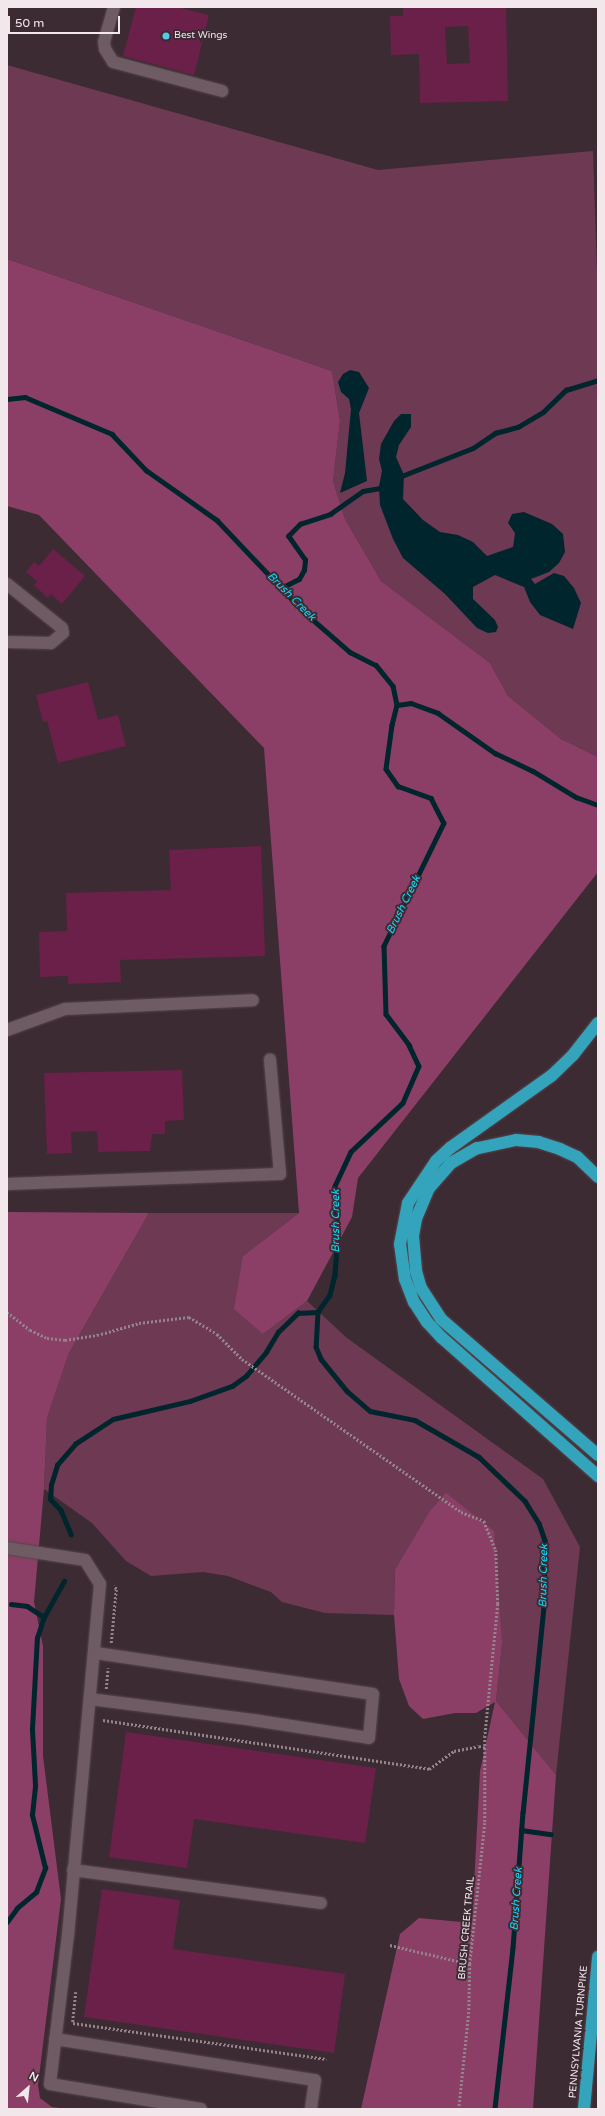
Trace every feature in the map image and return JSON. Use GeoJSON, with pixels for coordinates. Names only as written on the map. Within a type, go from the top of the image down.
{"type":"FeatureCollection","features":[{"type":"Feature","properties":{"kind":"highway"},"geometry":{"type":"LineString","coordinates":[[598,1023],[573,1055],[551,1076],[450,1148],[436,1161],[408,1203],[400,1244],[405,1279],[414,1302],[427,1322],[441,1337],[598,1476]]}},
{"type":"Feature","properties":{"kind":"highway"},"geometry":{"type":"LineString","coordinates":[[598,1177],[577,1158],[560,1148],[539,1142],[503,1141],[477,1148],[451,1163],[429,1188],[416,1219],[414,1236],[416,1271],[421,1288],[441,1319],[598,1455]]}},
{"type":"Feature","properties":{"kind":"highway","name":"PENNSYLVANIA TURNPIKE"},"geometry":{"type":"LineString","coordinates":[[584,2109],[598,1958]]}},
{"type":"Feature","properties":{"kind":"lane"},"geometry":{"type":"LineString","coordinates":[[114,7],[104,42],[105,49],[113,62],[222,91]]}},
{"type":"Feature","properties":{"kind":"lane"},"geometry":{"type":"LineString","coordinates":[[7,584],[62,628],[63,633],[51,643],[7,642]]}},
{"type":"Feature","properties":{"kind":"lane"},"geometry":{"type":"LineString","coordinates":[[7,1030],[65,1009],[253,1000]]}},
{"type":"Feature","properties":{"kind":"lane"},"geometry":{"type":"LineString","coordinates":[[7,1184],[280,1174],[270,1059]]}},
{"type":"Feature","properties":{"kind":"lane"},"geometry":{"type":"LineString","coordinates":[[7,1548],[85,1560],[100,1584],[73,1870],[50,2084],[201,2109]]}},
{"type":"Feature","properties":{"kind":"lane"},"geometry":{"type":"LineString","coordinates":[[90,1699],[253,1720],[368,1738],[373,1694],[94,1653]]}},
{"type":"Feature","properties":{"kind":"lane"},"geometry":{"type":"LineString","coordinates":[[73,1870],[321,1904]]}},
{"type":"Feature","properties":{"kind":"lane"},"geometry":{"type":"LineString","coordinates":[[56,2039],[315,2080],[311,2109]]}},
{"type":"Feature","properties":{"kind":"path","name":"BRUSH CREEK TRAIL"},"geometry":{"type":"LineString","coordinates":[[7,1312],[30,1330],[47,1338],[65,1340],[102,1334],[138,1323],[189,1317],[217,1334],[242,1359],[461,1512],[484,1521],[496,1550],[498,1604],[490,1670],[486,1748],[485,1823],[470,1964],[470,2012],[459,2109]]}},
{"type":"Feature","properties":{"kind":"path"},"geometry":{"type":"LineString","coordinates":[[102,1728],[116,1589],[113,1583]]}},
{"type":"Feature","properties":{"kind":"path"},"geometry":{"type":"LineString","coordinates":[[102,1720],[429,1769],[454,1751],[479,1746],[486,1748]]}},
{"type":"Feature","properties":{"kind":"path"},"geometry":{"type":"LineString","coordinates":[[390,1945],[470,1964]]}},
{"type":"Feature","properties":{"kind":"path"},"geometry":{"type":"LineString","coordinates":[[77,1983],[73,2023],[326,2059]]}},
{"type":"Feature","properties":{"kind":"shaded area"},"geometry":{"type":"Polygon","coordinates":[[[7,65],[378,170],[593,151],[598,301],[598,757],[561,739],[508,696],[490,663],[381,581],[345,519],[333,481],[340,421],[332,371],[7,259],[7,65]]]}},
{"type":"Feature","properties":{"kind":"shaded area"},"geometry":{"type":"Polygon","coordinates":[[[7,259],[332,371],[340,421],[333,481],[345,519],[381,581],[490,663],[508,696],[561,739],[598,757],[598,872],[358,1178],[352,1217],[307,1301],[263,1334],[234,1309],[243,1256],[299,1213],[264,748],[39,515],[7,506],[7,259]]]}},
{"type":"Feature","properties":{"kind":"shaded area"},"geometry":{"type":"Polygon","coordinates":[[[7,1212],[149,1213],[69,1353],[47,1418],[44,1489],[34,1602],[43,1646],[43,1756],[61,1899],[38,2085],[40,2098],[52,2107],[68,2109],[7,2109],[7,1212]]]}},
{"type":"Feature","properties":{"kind":"shaded area"},"geometry":{"type":"Polygon","coordinates":[[[149,1213],[299,1213],[243,1256],[263,1334],[307,1301],[347,1338],[543,1479],[580,1547],[556,1775],[496,1701],[502,1644],[395,1570],[394,1615],[325,1613],[282,1602],[271,1592],[228,1576],[203,1572],[151,1576],[126,1561],[92,1523],[44,1489],[47,1418],[69,1353],[149,1213]]]}},
{"type":"Feature","properties":{"kind":"shaded area"},"geometry":{"type":"Polygon","coordinates":[[[446,1493],[494,1531],[502,1644],[496,1701],[556,1775],[533,2109],[361,2109],[400,1934],[419,1918],[472,1923],[480,1771],[495,1702],[476,1713],[455,1713],[423,1719],[409,1706],[399,1679],[394,1615],[395,1570],[430,1511],[446,1493]]]}},
{"type":"Feature","properties":{"kind":"water"},"geometry":{"type":"Polygon","coordinates":[[[350,370],[359,372],[369,388],[359,413],[367,481],[340,493],[345,473],[351,409],[349,399],[341,392],[338,382],[343,374],[350,370]]]}},
{"type":"Feature","properties":{"kind":"water"},"geometry":{"type":"Polygon","coordinates":[[[401,414],[411,414],[411,427],[399,445],[396,457],[404,475],[403,499],[423,520],[440,532],[458,535],[473,542],[487,556],[513,547],[515,533],[508,523],[512,514],[524,512],[552,524],[563,534],[565,552],[559,563],[549,572],[531,579],[535,584],[554,573],[564,576],[574,588],[581,603],[573,629],[540,615],[530,602],[524,587],[495,575],[473,587],[473,599],[495,620],[498,627],[496,632],[488,633],[477,628],[445,594],[403,558],[393,539],[380,505],[379,486],[382,471],[379,459],[381,444],[394,421],[401,414]]]}},
{"type":"Feature","properties":{"kind":"building","name":"Best Wings"},"geometry":{"type":"Polygon","coordinates":[[[136,7],[177,7],[209,15],[194,75],[123,56],[136,7]]]}},
{"type":"Feature","properties":{"kind":"building"},"geometry":{"type":"Polygon","coordinates":[[[407,7],[506,7],[508,101],[420,103],[419,54],[391,55],[390,16],[403,16],[403,9],[407,7]],[[468,26],[445,27],[447,64],[470,63],[468,26]]]}},
{"type":"Feature","properties":{"kind":"building"},"geometry":{"type":"Polygon","coordinates":[[[53,549],[85,576],[62,604],[51,594],[48,598],[34,585],[37,581],[26,572],[34,562],[39,566],[53,549]]]}},
{"type":"Feature","properties":{"kind":"building"},"geometry":{"type":"Polygon","coordinates":[[[88,682],[98,720],[118,715],[126,746],[58,763],[47,721],[43,722],[36,695],[88,682]]]}},
{"type":"Feature","properties":{"kind":"building"},"geometry":{"type":"Polygon","coordinates":[[[261,846],[265,956],[120,960],[121,982],[68,984],[68,976],[40,977],[39,932],[67,931],[66,893],[171,890],[169,850],[261,846]]]}},
{"type":"Feature","properties":{"kind":"building"},"geometry":{"type":"Polygon","coordinates":[[[182,1070],[184,1120],[165,1121],[165,1134],[152,1134],[150,1151],[98,1152],[97,1131],[71,1132],[72,1153],[47,1154],[44,1073],[182,1070]]]}},
{"type":"Feature","properties":{"kind":"building"},"geometry":{"type":"Polygon","coordinates":[[[126,1732],[376,1768],[365,1843],[194,1819],[187,1868],[109,1857],[126,1732]]]}},
{"type":"Feature","properties":{"kind":"building"},"geometry":{"type":"Polygon","coordinates":[[[102,1889],[180,1900],[173,1949],[345,1974],[334,2053],[84,2017],[102,1889]]]}},
{"type":"Feature","properties":{"kind":"waterway"},"geometry":{"type":"LineString","coordinates":[[399,477],[473,448],[495,433],[518,427],[543,412],[566,390],[598,380]]}},
{"type":"Feature","properties":{"kind":"waterway","name":"Brush Creek"},"geometry":{"type":"LineString","coordinates":[[7,399],[25,397],[112,434],[146,470],[217,520],[304,612],[350,652],[376,665],[393,686],[397,705],[392,725],[386,769],[398,786],[431,798],[444,823],[384,946],[386,1014],[409,1045],[419,1066],[403,1103],[351,1152],[335,1187],[338,1234],[335,1275],[330,1295],[318,1312],[316,1347],[321,1359],[347,1391],[370,1411],[415,1420],[479,1457],[525,1501],[539,1523],[545,1540],[544,1607],[523,1812],[513,1948],[495,2109]]}},
{"type":"Feature","properties":{"kind":"waterway"},"geometry":{"type":"LineString","coordinates":[[281,588],[299,579],[304,570],[305,560],[288,536],[300,524],[330,514],[363,491],[380,488],[384,485]]}},
{"type":"Feature","properties":{"kind":"waterway"},"geometry":{"type":"LineString","coordinates":[[397,705],[411,703],[438,713],[495,753],[533,771],[576,797],[598,805]]}},
{"type":"Feature","properties":{"kind":"waterway"},"geometry":{"type":"LineString","coordinates":[[71,1535],[61,1511],[50,1499],[51,1485],[57,1465],[75,1444],[113,1419],[190,1401],[232,1386],[246,1376],[266,1352],[278,1332],[298,1313],[318,1312]]}},
{"type":"Feature","properties":{"kind":"waterway"},"geometry":{"type":"LineString","coordinates":[[7,1922],[17,1908],[36,1892],[45,1868],[32,1815],[35,1785],[32,1729],[37,1638],[44,1617],[64,1581]]}},
{"type":"Feature","properties":{"kind":"waterway"},"geometry":{"type":"LineString","coordinates":[[11,1604],[27,1606],[44,1617]]}},
{"type":"Feature","properties":{"kind":"waterway"},"geometry":{"type":"LineString","coordinates":[[521,1830],[551,1834]]}},
{"type":"Feature","properties":{"kind":"place","name":"Best Wings"},"geometry":{"type":"Point","coordinates":[166,36]}}]}
